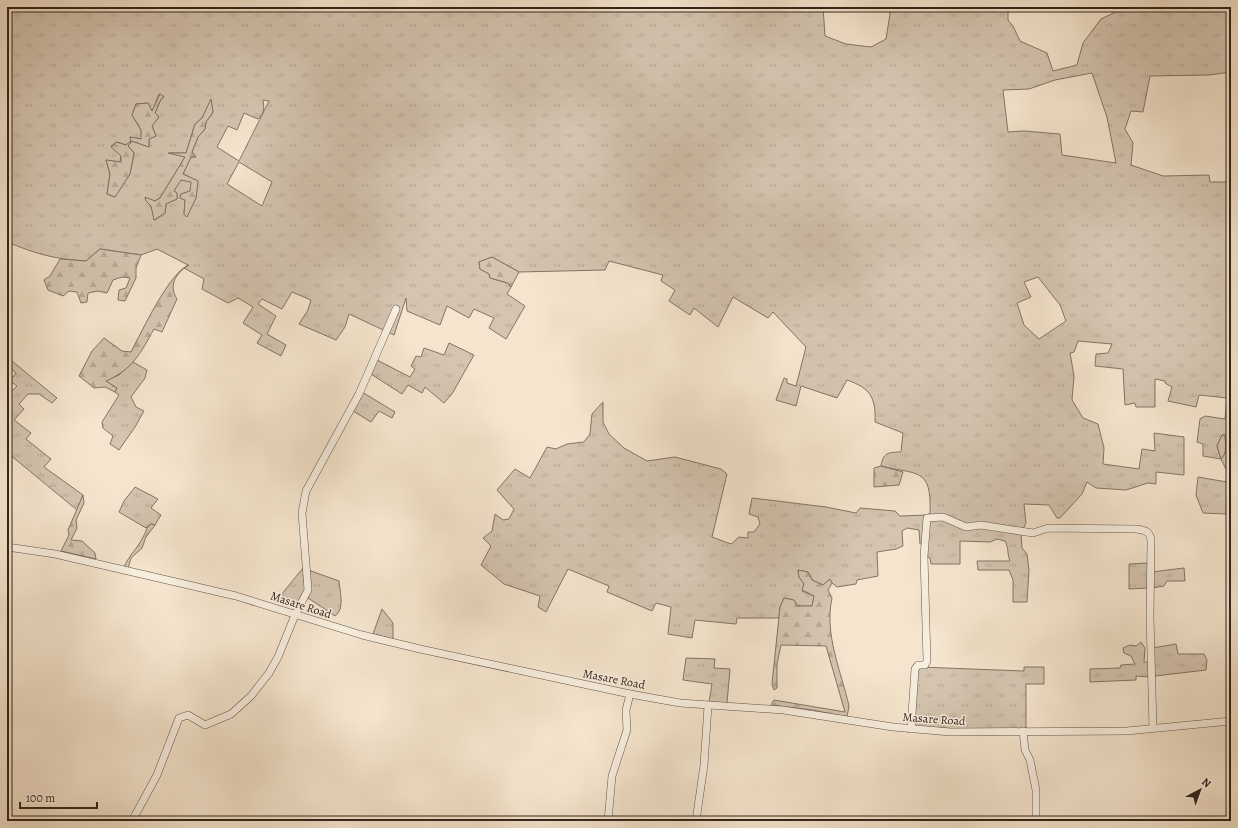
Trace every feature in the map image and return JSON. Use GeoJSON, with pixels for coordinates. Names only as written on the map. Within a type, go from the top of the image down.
{"type":"FeatureCollection","features":[{"type":"Feature","properties":{"kind":"street"},"geometry":{"type":"LineString","coordinates":[[132,821],[157,774],[179,718],[188,715],[200,723],[207,725],[226,717],[240,708],[269,673],[286,638],[294,615],[306,594],[308,586],[302,513],[306,490],[359,394],[396,309]]}},
{"type":"Feature","properties":{"kind":"street"},"geometry":{"type":"LineString","coordinates":[[911,729],[915,669],[918,665],[925,665],[927,661],[924,556],[927,518],[939,517],[946,518],[966,526],[981,525],[1000,530],[1033,533],[1054,528],[1136,529],[1145,530],[1149,533],[1151,542],[1150,616],[1153,728]]}},
{"type":"Feature","properties":{"kind":"street","name":"Masare Road"},"geometry":{"type":"LineString","coordinates":[[7,547],[55,554],[257,602],[294,615],[362,635],[420,649],[630,694],[708,706],[783,710],[911,729],[957,733],[1023,731],[1128,731],[1231,721]]}},
{"type":"Feature","properties":{"kind":"street"},"geometry":{"type":"LineString","coordinates":[[608,821],[612,776],[627,730],[626,710],[630,694]]}},
{"type":"Feature","properties":{"kind":"street"},"geometry":{"type":"LineString","coordinates":[[696,821],[704,765],[708,706]]}},
{"type":"Feature","properties":{"kind":"street"},"geometry":{"type":"LineString","coordinates":[[1023,731],[1025,750],[1030,760],[1036,790],[1036,821]]}},
{"type":"Feature","properties":{"kind":"green space"},"geometry":{"type":"Polygon","coordinates":[[[7,7],[823,7],[825,36],[846,44],[871,47],[886,39],[890,14],[888,7],[1008,7],[1008,20],[1013,26],[1020,41],[1047,53],[1053,71],[1077,65],[1083,43],[1101,19],[1122,9],[1123,7],[1231,7],[1231,72],[1209,75],[1150,76],[1143,112],[1131,111],[1125,129],[1133,143],[1131,165],[1163,176],[1209,175],[1210,182],[1227,182],[1227,167],[1231,168],[1231,470],[1229,481],[1231,482],[1231,495],[1227,494],[1226,514],[1203,513],[1196,495],[1198,477],[1227,482],[1227,471],[1221,459],[1203,456],[1203,444],[1197,442],[1200,419],[1205,416],[1225,419],[1227,398],[1199,395],[1196,407],[1168,401],[1172,387],[1165,383],[1165,381],[1155,379],[1155,407],[1136,407],[1135,403],[1125,405],[1123,369],[1095,366],[1096,354],[1108,353],[1112,344],[1078,341],[1074,352],[1070,353],[1074,376],[1072,400],[1083,418],[1098,424],[1104,448],[1103,464],[1139,469],[1142,449],[1155,451],[1154,433],[1184,437],[1184,475],[1156,472],[1156,484],[1148,483],[1126,490],[1096,488],[1087,482],[1082,494],[1060,518],[1057,518],[1049,505],[1024,504],[1026,523],[1021,533],[1022,548],[1027,554],[1029,570],[1027,602],[1013,602],[1013,580],[1009,570],[978,570],[977,561],[1010,561],[1005,541],[997,539],[990,542],[960,541],[960,564],[931,564],[930,558],[926,556],[929,523],[931,519],[946,520],[942,513],[939,515],[926,517],[924,543],[920,544],[919,530],[907,528],[902,531],[903,546],[896,549],[877,552],[878,576],[857,580],[856,584],[837,587],[830,579],[823,585],[812,580],[808,572],[798,570],[799,577],[804,584],[802,591],[814,596],[812,606],[797,606],[794,600],[784,598],[780,607],[779,618],[737,618],[736,624],[695,620],[692,638],[668,634],[671,607],[656,603],[652,611],[607,592],[609,586],[568,569],[546,612],[538,607],[540,596],[504,584],[481,565],[491,546],[483,538],[492,531],[495,514],[503,520],[509,519],[514,509],[497,490],[515,469],[530,478],[547,447],[556,449],[567,444],[584,442],[590,434],[592,414],[603,402],[603,422],[609,434],[624,448],[647,461],[675,457],[721,469],[727,474],[712,537],[731,544],[739,537],[748,538],[748,532],[754,532],[760,524],[758,517],[749,514],[752,498],[826,507],[856,513],[860,508],[895,511],[900,516],[927,515],[930,513],[928,488],[925,480],[920,476],[881,466],[883,458],[887,454],[901,452],[903,433],[875,422],[873,400],[861,386],[847,380],[837,398],[801,386],[796,406],[776,400],[784,378],[787,379],[787,383],[796,386],[806,347],[773,312],[768,318],[733,297],[718,327],[694,308],[690,315],[669,301],[675,290],[661,281],[663,275],[609,261],[605,270],[519,272],[492,257],[479,262],[480,269],[489,274],[490,278],[508,283],[511,287],[507,294],[525,306],[506,339],[489,328],[494,318],[474,309],[469,318],[447,306],[440,325],[407,311],[406,298],[394,335],[349,314],[345,327],[336,340],[299,324],[308,310],[311,300],[292,292],[282,309],[262,299],[258,304],[276,316],[267,334],[286,345],[281,356],[257,343],[262,335],[243,323],[253,307],[238,298],[228,303],[202,289],[204,279],[184,268],[188,265],[157,249],[141,255],[100,249],[86,261],[64,259],[27,250],[7,242],[7,7]],[[1092,73],[1055,80],[1029,89],[1003,90],[1008,132],[1024,131],[1060,134],[1062,155],[1116,163],[1107,117],[1092,73]],[[159,94],[152,112],[148,103],[136,104],[132,115],[141,130],[142,139],[130,137],[131,141],[126,145],[117,142],[111,146],[121,156],[120,162],[106,160],[110,174],[107,194],[115,197],[130,174],[134,153],[128,146],[132,141],[149,147],[149,138],[156,136],[152,126],[159,117],[155,113],[161,99],[164,97],[159,94]],[[211,100],[202,118],[195,124],[186,153],[170,153],[185,157],[160,198],[155,201],[145,198],[151,206],[155,220],[165,213],[166,204],[177,199],[177,193],[174,191],[180,180],[192,181],[190,191],[181,194],[180,198],[185,200],[184,214],[187,216],[196,198],[198,181],[183,174],[191,157],[196,157],[192,152],[198,137],[205,129],[206,122],[213,112],[211,100]],[[263,100],[264,110],[263,113],[269,101],[263,100]],[[244,113],[237,130],[228,126],[217,147],[239,161],[263,113],[258,119],[244,113]],[[239,162],[227,184],[262,206],[272,182],[239,162]],[[1038,277],[1024,282],[1031,297],[1017,303],[1024,325],[1039,339],[1066,321],[1060,305],[1038,277]],[[1222,435],[1217,446],[1221,459],[1225,454],[1225,435],[1222,435]]]}},
{"type":"Feature","properties":{"kind":"green space"},"geometry":{"type":"Polygon","coordinates":[[[160,94],[164,97],[161,99],[155,113],[159,117],[152,126],[156,136],[149,139],[149,147],[132,141],[128,146],[134,153],[130,174],[115,197],[107,194],[110,174],[106,160],[121,162],[121,156],[111,147],[116,142],[126,145],[131,141],[130,137],[141,139],[141,130],[132,115],[136,104],[148,103],[152,111],[160,94]]]}},
{"type":"Feature","properties":{"kind":"green space"},"geometry":{"type":"Polygon","coordinates":[[[211,99],[213,112],[206,122],[205,129],[198,137],[192,152],[196,157],[191,157],[183,174],[198,181],[196,198],[187,217],[184,214],[185,200],[180,198],[181,194],[190,191],[191,182],[181,180],[174,191],[177,193],[177,199],[166,204],[165,213],[154,220],[151,206],[146,201],[145,197],[155,201],[160,198],[185,157],[168,153],[186,153],[195,124],[202,118],[211,99]]]}},
{"type":"Feature","properties":{"kind":"green space"},"geometry":{"type":"Polygon","coordinates":[[[100,249],[141,255],[136,268],[136,278],[125,301],[118,300],[119,290],[126,288],[130,278],[122,277],[113,280],[107,293],[98,291],[88,293],[87,302],[81,303],[77,292],[69,291],[63,296],[48,290],[44,280],[50,276],[60,259],[86,261],[100,249]]]}},
{"type":"Feature","properties":{"kind":"green space"},"geometry":{"type":"Polygon","coordinates":[[[492,257],[519,272],[511,287],[508,283],[490,278],[489,274],[480,269],[479,262],[492,257]]]}},
{"type":"Feature","properties":{"kind":"green space"},"geometry":{"type":"Polygon","coordinates":[[[184,268],[173,284],[174,294],[177,299],[162,332],[154,329],[135,360],[123,371],[106,381],[117,388],[115,392],[105,387],[94,388],[79,376],[92,351],[104,338],[122,351],[131,352],[173,278],[184,268]]]}},
{"type":"Feature","properties":{"kind":"green space"},"geometry":{"type":"Polygon","coordinates":[[[449,343],[474,355],[452,394],[444,403],[425,387],[422,393],[408,385],[402,394],[371,374],[377,360],[410,377],[415,369],[411,366],[416,356],[421,357],[424,348],[444,355],[449,343]]]}},
{"type":"Feature","properties":{"kind":"green space"},"geometry":{"type":"Polygon","coordinates":[[[7,357],[57,398],[52,403],[39,394],[28,394],[19,404],[24,409],[14,420],[31,433],[26,439],[51,459],[44,467],[83,495],[77,510],[9,454],[7,456],[7,396],[17,386],[10,381],[16,373],[7,365],[7,357]]]}},
{"type":"Feature","properties":{"kind":"green space"},"geometry":{"type":"Polygon","coordinates":[[[133,362],[147,370],[145,378],[131,397],[136,407],[144,411],[119,450],[110,444],[113,436],[103,428],[102,422],[119,395],[115,392],[117,388],[105,381],[119,375],[133,362]]]}},
{"type":"Feature","properties":{"kind":"green space"},"geometry":{"type":"Polygon","coordinates":[[[362,392],[395,412],[392,418],[379,411],[371,422],[353,411],[362,392]]]}},
{"type":"Feature","properties":{"kind":"green space"},"geometry":{"type":"Polygon","coordinates":[[[1222,435],[1225,435],[1226,448],[1225,454],[1221,459],[1217,446],[1222,435]]]}},
{"type":"Feature","properties":{"kind":"green space"},"geometry":{"type":"Polygon","coordinates":[[[881,466],[903,472],[899,485],[874,487],[874,468],[881,466]]]}},
{"type":"Feature","properties":{"kind":"green space"},"geometry":{"type":"Polygon","coordinates":[[[135,487],[158,499],[151,508],[161,515],[155,525],[151,524],[146,528],[119,512],[124,501],[135,487]]]}},
{"type":"Feature","properties":{"kind":"green space"},"geometry":{"type":"Polygon","coordinates":[[[83,495],[84,503],[76,520],[77,528],[71,540],[82,541],[95,553],[96,559],[61,551],[69,535],[68,530],[83,495]]]}},
{"type":"Feature","properties":{"kind":"green space"},"geometry":{"type":"Polygon","coordinates":[[[151,524],[155,525],[146,537],[142,548],[131,558],[128,568],[124,567],[128,559],[151,524]]]}},
{"type":"Feature","properties":{"kind":"green space"},"geometry":{"type":"Polygon","coordinates":[[[1148,563],[1147,588],[1129,589],[1129,564],[1148,563]]]}},
{"type":"Feature","properties":{"kind":"green space"},"geometry":{"type":"Polygon","coordinates":[[[303,568],[305,589],[295,607],[281,595],[303,568]]]}},
{"type":"Feature","properties":{"kind":"green space"},"geometry":{"type":"Polygon","coordinates":[[[1184,568],[1185,581],[1167,581],[1164,586],[1152,588],[1152,572],[1184,568]]]}},
{"type":"Feature","properties":{"kind":"green space"},"geometry":{"type":"Polygon","coordinates":[[[308,570],[339,581],[341,605],[335,616],[308,598],[310,592],[308,570]]]}},
{"type":"Feature","properties":{"kind":"green space"},"geometry":{"type":"Polygon","coordinates":[[[798,570],[808,572],[812,580],[823,585],[830,579],[832,583],[828,590],[832,598],[830,625],[834,652],[849,706],[847,717],[813,710],[771,705],[774,700],[845,712],[826,646],[781,645],[777,664],[777,688],[774,690],[772,684],[780,607],[784,598],[794,600],[797,606],[812,606],[814,596],[802,590],[804,584],[799,577],[798,570]]]}},
{"type":"Feature","properties":{"kind":"green space"},"geometry":{"type":"Polygon","coordinates":[[[382,609],[393,623],[393,639],[373,634],[382,609]]]}},
{"type":"Feature","properties":{"kind":"green space"},"geometry":{"type":"Polygon","coordinates":[[[1141,642],[1145,648],[1144,662],[1149,662],[1150,677],[1136,676],[1136,680],[1090,682],[1090,669],[1120,668],[1121,665],[1135,664],[1131,656],[1124,653],[1123,648],[1130,645],[1136,646],[1141,642]]]}},
{"type":"Feature","properties":{"kind":"green space"},"geometry":{"type":"Polygon","coordinates":[[[1176,644],[1178,654],[1204,654],[1207,660],[1206,670],[1155,676],[1152,648],[1176,644]]]}},
{"type":"Feature","properties":{"kind":"green space"},"geometry":{"type":"Polygon","coordinates":[[[686,658],[715,659],[714,668],[730,669],[727,703],[709,702],[712,684],[683,680],[686,658]]]}},
{"type":"Feature","properties":{"kind":"green space"},"geometry":{"type":"Polygon","coordinates":[[[919,667],[1024,671],[1024,667],[1044,667],[1044,684],[1026,684],[1026,728],[988,731],[913,726],[917,671],[919,667]]]}}]}
